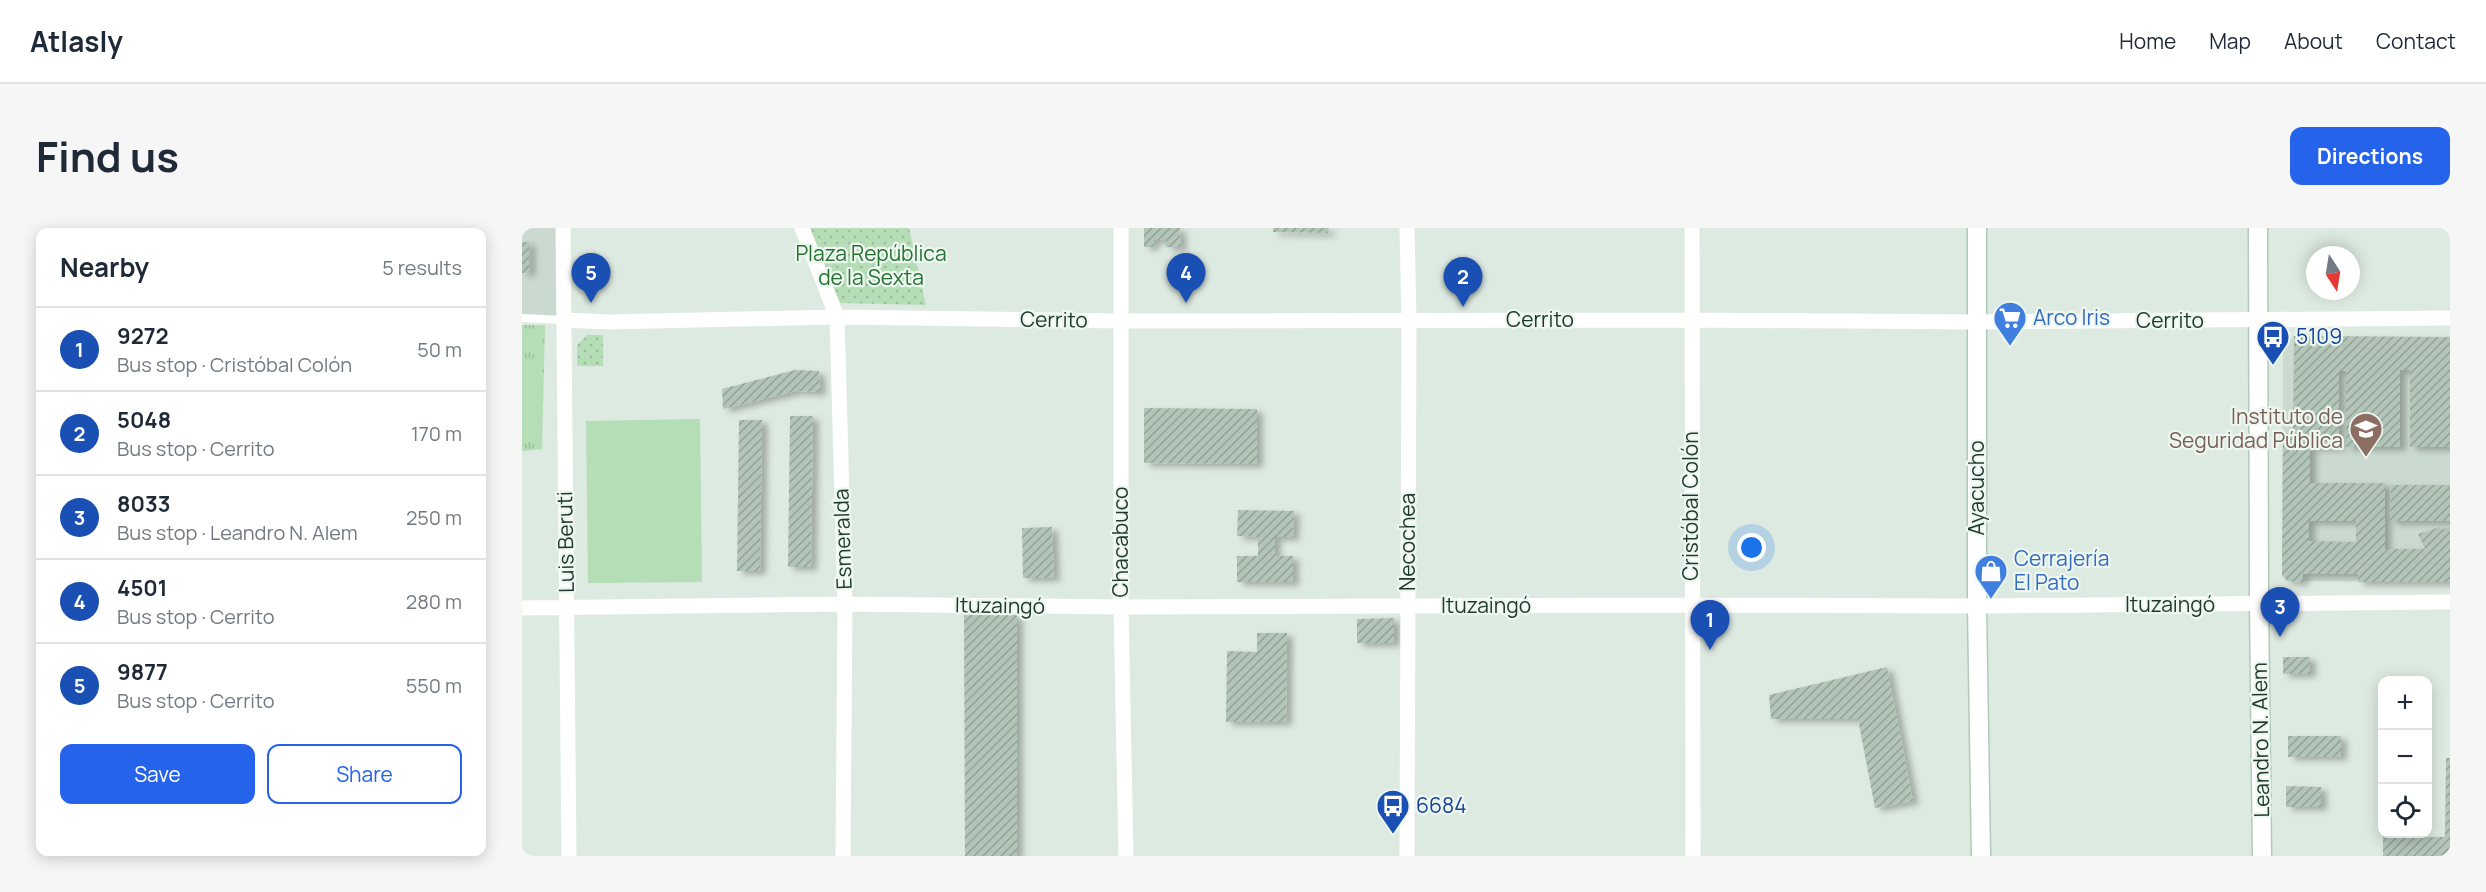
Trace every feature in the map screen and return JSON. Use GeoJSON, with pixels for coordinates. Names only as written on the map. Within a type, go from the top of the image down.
{"type":"FeatureCollection","features":[{"type":"Feature","properties":{"kind":"main road","name":"Ayacucho"},"geometry":{"type":"LineString","coordinates":[[1977,228],[1977,606],[1981,856]]}},
{"type":"Feature","properties":{"kind":"main road","name":"Leandro N. Alem"},"geometry":{"type":"LineString","coordinates":[[2258,228],[2262,856]]}},
{"type":"Feature","properties":{"kind":"street","name":"Luis Beruti"},"geometry":{"type":"LineString","coordinates":[[563,228],[569,856]]}},
{"type":"Feature","properties":{"kind":"street","name":"Esmeralda"},"geometry":{"type":"LineString","coordinates":[[802,228],[837,317],[845,604],[843,856]]}},
{"type":"Feature","properties":{"kind":"street","name":"Chacabuco"},"geometry":{"type":"LineString","coordinates":[[1121,228],[1121,607],[1126,856]]}},
{"type":"Feature","properties":{"kind":"street","name":"Necochea"},"geometry":{"type":"LineString","coordinates":[[1407,228],[1409,320],[1407,856]]}},
{"type":"Feature","properties":{"kind":"street","name":"Cristóbal Colón"},"geometry":{"type":"LineString","coordinates":[[1692,228],[1690,320],[1693,856]]}},
{"type":"Feature","properties":{"kind":"street","name":"Cerrito"},"geometry":{"type":"LineString","coordinates":[[563,320],[609,322],[837,317],[1121,321],[1977,322],[2450,318]]}},
{"type":"Feature","properties":{"kind":"street","name":"Ituzaingó"},"geometry":{"type":"LineString","coordinates":[[522,608],[845,604],[1121,607],[1977,606],[2450,602]]}},
{"type":"Feature","properties":{"kind":"lane","name":"Cerrito"},"geometry":{"type":"LineString","coordinates":[[522,318],[563,320]]}},
{"type":"Feature","properties":{"kind":"shaded area"},"geometry":{"type":"Polygon","coordinates":[[[522,228],[563,228],[563,320],[522,318],[522,228]]]}},
{"type":"Feature","properties":{"kind":"shaded area","name":"Instituto de Seguridad Pública"},"geometry":{"type":"Polygon","coordinates":[[[2294,336],[2450,337],[2450,582],[2287,581],[2282,575],[2283,347],[2294,336]]]}},
{"type":"Feature","properties":{"kind":"green space","name":"Plaza República de la Sexta"},"geometry":{"type":"Polygon","coordinates":[[[810,228],[909,228],[926,305],[840,303],[810,228]]]}},
{"type":"Feature","properties":{"kind":"green space"},"geometry":{"type":"Polygon","coordinates":[[[522,325],[545,325],[542,449],[522,451],[522,325]]]}},
{"type":"Feature","properties":{"kind":"green space"},"geometry":{"type":"Polygon","coordinates":[[[587,335],[603,335],[603,366],[577,366],[577,345],[587,335]]]}},
{"type":"Feature","properties":{"kind":"green space"},"geometry":{"type":"Polygon","coordinates":[[[522,373],[542,373],[542,436],[522,436],[522,373]]]}},
{"type":"Feature","properties":{"kind":"green space"},"geometry":{"type":"Polygon","coordinates":[[[700,419],[702,582],[588,583],[586,421],[700,419]]]}},
{"type":"Feature","properties":{"kind":"building"},"geometry":{"type":"Polygon","coordinates":[[[1144,228],[1180,228],[1181,247],[1166,247],[1166,240],[1153,240],[1153,247],[1144,247],[1144,228]]]}},
{"type":"Feature","properties":{"kind":"building"},"geometry":{"type":"Polygon","coordinates":[[[1273,228],[1329,228],[1328,233],[1273,232],[1273,228]]]}},
{"type":"Feature","properties":{"kind":"building"},"geometry":{"type":"Polygon","coordinates":[[[522,242],[529,242],[529,273],[522,273],[522,242]]]}},
{"type":"Feature","properties":{"kind":"building","name":"Instituto de Seguridad Pública"},"geometry":{"type":"Polygon","coordinates":[[[2294,336],[2450,337],[2450,447],[2410,447],[2410,370],[2400,370],[2400,447],[2346,447],[2346,371],[2339,371],[2339,447],[2310,447],[2310,483],[2385,483],[2385,549],[2425,549],[2418,534],[2440,527],[2441,530],[2450,527],[2450,582],[2358,582],[2358,574],[2303,574],[2303,582],[2287,581],[2282,575],[2283,433],[2293,433],[2294,336]],[[2309,521],[2309,541],[2356,542],[2356,521],[2309,521]]]}},
{"type":"Feature","properties":{"kind":"building"},"geometry":{"type":"Polygon","coordinates":[[[795,370],[819,371],[820,392],[796,391],[723,409],[722,389],[795,370]]]}},
{"type":"Feature","properties":{"kind":"building"},"geometry":{"type":"Polygon","coordinates":[[[1144,408],[1257,409],[1257,464],[1144,463],[1144,408]]]}},
{"type":"Feature","properties":{"kind":"building"},"geometry":{"type":"Polygon","coordinates":[[[790,416],[813,416],[811,567],[788,567],[790,416]]]}},
{"type":"Feature","properties":{"kind":"building"},"geometry":{"type":"Polygon","coordinates":[[[739,420],[762,420],[760,571],[737,571],[739,420]]]}},
{"type":"Feature","properties":{"kind":"building"},"geometry":{"type":"Polygon","coordinates":[[[2391,485],[2450,485],[2450,521],[2390,521],[2391,485]]]}},
{"type":"Feature","properties":{"kind":"building"},"geometry":{"type":"Polygon","coordinates":[[[1238,510],[1294,511],[1293,537],[1275,537],[1275,556],[1293,556],[1293,582],[1237,582],[1237,556],[1258,556],[1258,537],[1237,536],[1238,510]]]}},
{"type":"Feature","properties":{"kind":"building"},"geometry":{"type":"Polygon","coordinates":[[[1052,527],[1054,578],[1023,578],[1022,528],[1052,527]]]}},
{"type":"Feature","properties":{"kind":"building"},"geometry":{"type":"Polygon","coordinates":[[[964,615],[1017,615],[1017,856],[965,856],[964,615]]]}},
{"type":"Feature","properties":{"kind":"building"},"geometry":{"type":"Polygon","coordinates":[[[1394,618],[1394,643],[1357,643],[1357,619],[1394,618]]]}},
{"type":"Feature","properties":{"kind":"building"},"geometry":{"type":"Polygon","coordinates":[[[1257,633],[1287,633],[1286,722],[1226,722],[1227,651],[1257,652],[1257,633]]]}},
{"type":"Feature","properties":{"kind":"building"},"geometry":{"type":"Polygon","coordinates":[[[2283,657],[2310,657],[2310,674],[2283,674],[2283,657]]]}},
{"type":"Feature","properties":{"kind":"building"},"geometry":{"type":"Polygon","coordinates":[[[1887,667],[1913,801],[1875,808],[1858,719],[1771,719],[1769,695],[1887,667]]]}},
{"type":"Feature","properties":{"kind":"building"},"geometry":{"type":"Polygon","coordinates":[[[2288,736],[2341,736],[2341,757],[2288,757],[2288,736]]]}},
{"type":"Feature","properties":{"kind":"building"},"geometry":{"type":"Polygon","coordinates":[[[2446,758],[2450,758],[2450,856],[2383,856],[2383,838],[2445,837],[2446,758]]]}},
{"type":"Feature","properties":{"kind":"building"},"geometry":{"type":"Polygon","coordinates":[[[2286,786],[2321,787],[2321,807],[2286,807],[2286,786]]]}},
{"type":"Feature","properties":{"kind":"place","name":"9877"},"geometry":{"type":"Point","coordinates":[591,303]}},
{"type":"Feature","properties":{"kind":"place","name":"4501"},"geometry":{"type":"Point","coordinates":[1186,303]}},
{"type":"Feature","properties":{"kind":"place","name":"5048"},"geometry":{"type":"Point","coordinates":[1463,307]}},
{"type":"Feature","properties":{"kind":"place","name":"Arco Iris"},"geometry":{"type":"Point","coordinates":[2010,347]}},
{"type":"Feature","properties":{"kind":"place","name":"5109"},"geometry":{"type":"Point","coordinates":[2273,366]}},
{"type":"Feature","properties":{"kind":"place","name":"Instituto de Seguridad Pública"},"geometry":{"type":"Point","coordinates":[2366,458]}},
{"type":"Feature","properties":{"kind":"place","name":"Cerrajería El Pato"},"geometry":{"type":"Point","coordinates":[1991,600]}},
{"type":"Feature","properties":{"kind":"place","name":"8033"},"geometry":{"type":"Point","coordinates":[2280,637]}},
{"type":"Feature","properties":{"kind":"place","name":"9272"},"geometry":{"type":"Point","coordinates":[1710,650]}},
{"type":"Feature","properties":{"kind":"place","name":"6684"},"geometry":{"type":"Point","coordinates":[1393,835]}}]}
